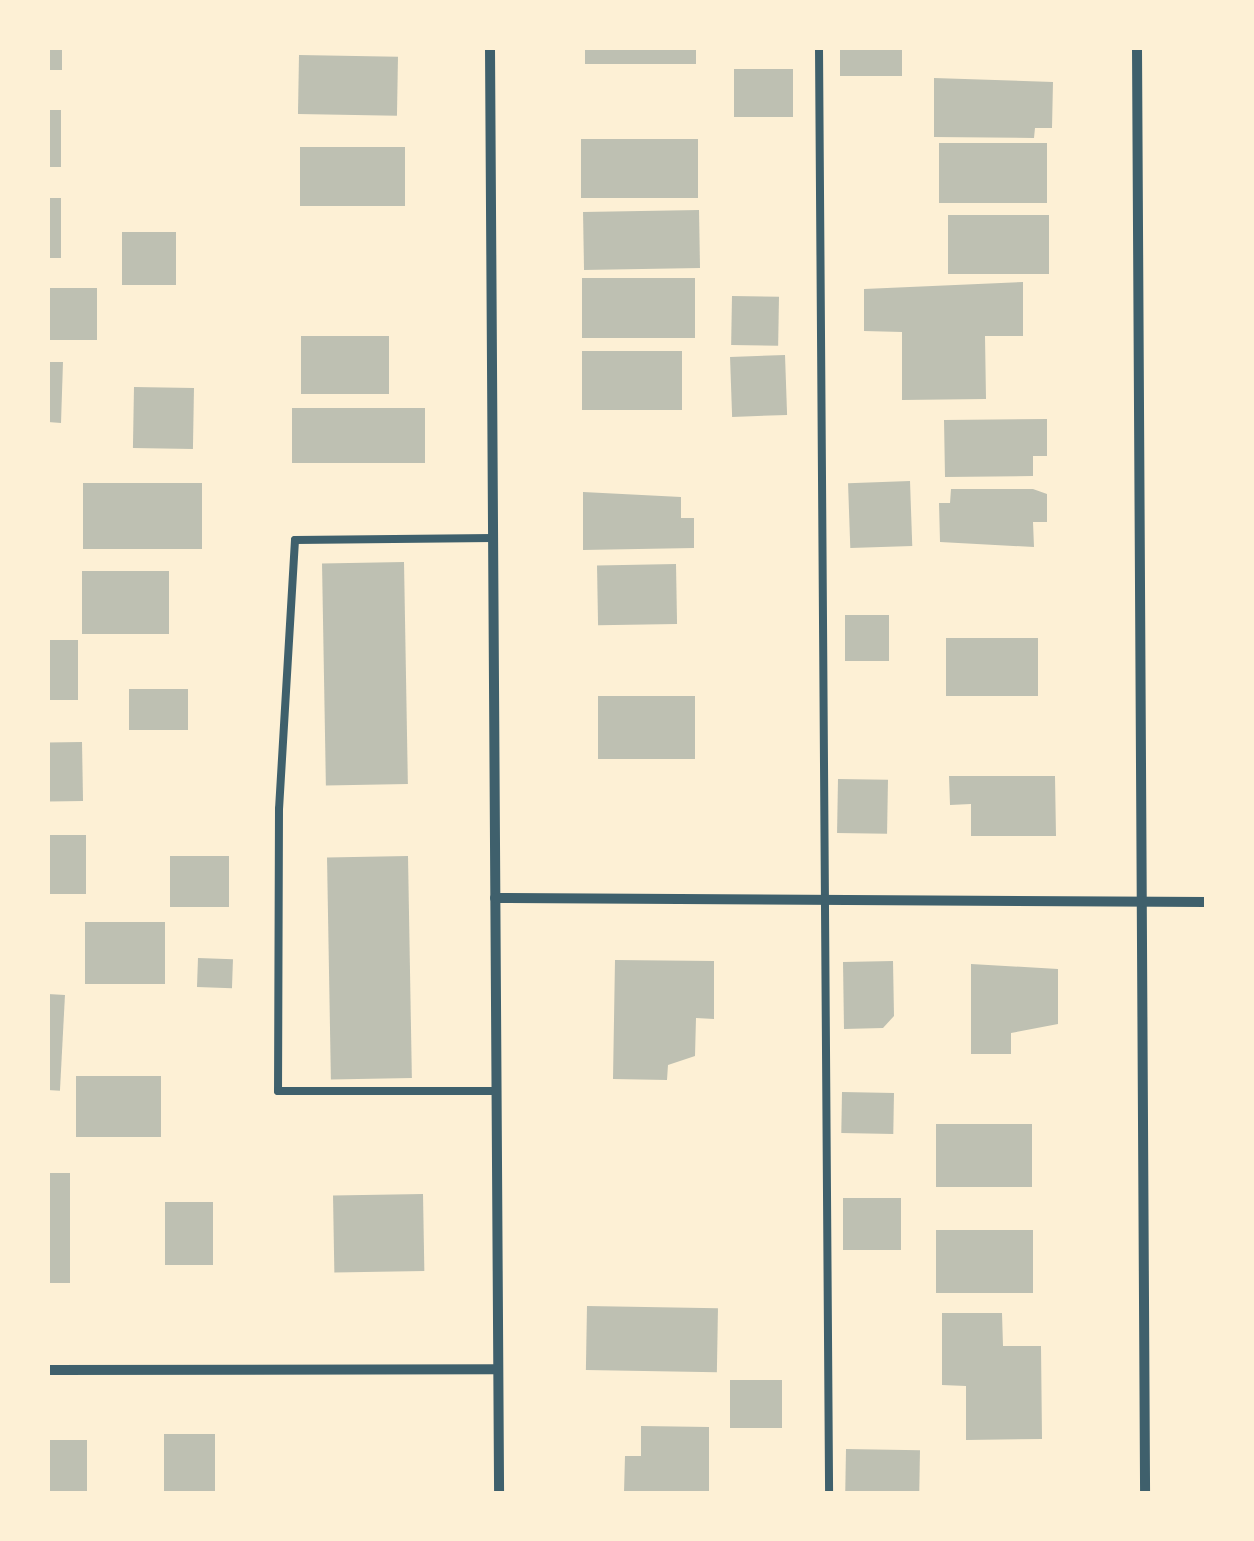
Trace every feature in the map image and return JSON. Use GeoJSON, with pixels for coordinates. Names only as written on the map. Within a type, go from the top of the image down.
{"type":"FeatureCollection","features":[{"type":"Feature","properties":{"kind":"street"},"geometry":{"type":"LineString","coordinates":[[490,48],[499,1494]]}},
{"type":"Feature","properties":{"kind":"street"},"geometry":{"type":"LineString","coordinates":[[1137,48],[1145,1494]]}},
{"type":"Feature","properties":{"kind":"street"},"geometry":{"type":"LineString","coordinates":[[495,898],[1206,902]]}},
{"type":"Feature","properties":{"kind":"street"},"geometry":{"type":"LineString","coordinates":[[48,1370],[498,1369]]}},
{"type":"Feature","properties":{"kind":"lane"},"geometry":{"type":"LineString","coordinates":[[818,48],[828,1494]]}},
{"type":"Feature","properties":{"kind":"lane"},"geometry":{"type":"LineString","coordinates":[[493,538],[294,540],[279,809],[278,1091],[496,1091]]}},
{"type":"Feature","properties":{"kind":"building"},"geometry":{"type":"Polygon","coordinates":[[[48,48],[62,48],[62,70],[48,70],[48,48]]]}},
{"type":"Feature","properties":{"kind":"building"},"geometry":{"type":"Polygon","coordinates":[[[585,48],[696,48],[696,64],[585,64],[585,48]]]}},
{"type":"Feature","properties":{"kind":"building"},"geometry":{"type":"Polygon","coordinates":[[[840,48],[902,48],[902,76],[840,76],[840,48]]]}},
{"type":"Feature","properties":{"kind":"building"},"geometry":{"type":"Polygon","coordinates":[[[299,55],[398,57],[397,116],[298,114],[299,55]]]}},
{"type":"Feature","properties":{"kind":"building"},"geometry":{"type":"Polygon","coordinates":[[[734,69],[793,69],[793,117],[734,117],[734,69]]]}},
{"type":"Feature","properties":{"kind":"building"},"geometry":{"type":"Polygon","coordinates":[[[934,78],[1053,82],[1052,128],[1035,128],[1034,138],[934,137],[934,78]]]}},
{"type":"Feature","properties":{"kind":"building"},"geometry":{"type":"Polygon","coordinates":[[[48,110],[61,110],[61,167],[48,167],[48,110]]]}},
{"type":"Feature","properties":{"kind":"building"},"geometry":{"type":"Polygon","coordinates":[[[581,139],[698,139],[698,198],[581,198],[581,139]]]}},
{"type":"Feature","properties":{"kind":"building"},"geometry":{"type":"Polygon","coordinates":[[[939,143],[1047,143],[1047,203],[939,203],[939,143]]]}},
{"type":"Feature","properties":{"kind":"building"},"geometry":{"type":"Polygon","coordinates":[[[300,147],[405,147],[405,206],[300,206],[300,147]]]}},
{"type":"Feature","properties":{"kind":"building"},"geometry":{"type":"Polygon","coordinates":[[[48,198],[61,198],[61,258],[48,258],[48,198]]]}},
{"type":"Feature","properties":{"kind":"building"},"geometry":{"type":"Polygon","coordinates":[[[699,210],[700,268],[584,270],[583,212],[699,210]]]}},
{"type":"Feature","properties":{"kind":"building"},"geometry":{"type":"Polygon","coordinates":[[[948,215],[1049,215],[1049,274],[948,274],[948,215]]]}},
{"type":"Feature","properties":{"kind":"building"},"geometry":{"type":"Polygon","coordinates":[[[122,232],[176,232],[176,285],[122,285],[122,232]]]}},
{"type":"Feature","properties":{"kind":"building"},"geometry":{"type":"Polygon","coordinates":[[[582,278],[695,278],[695,338],[582,338],[582,278]]]}},
{"type":"Feature","properties":{"kind":"building"},"geometry":{"type":"Polygon","coordinates":[[[1023,282],[1023,336],[985,336],[986,399],[902,400],[902,332],[864,331],[864,289],[1023,282]]]}},
{"type":"Feature","properties":{"kind":"building"},"geometry":{"type":"Polygon","coordinates":[[[48,288],[97,288],[97,340],[48,340],[48,288]]]}},
{"type":"Feature","properties":{"kind":"building"},"geometry":{"type":"Polygon","coordinates":[[[732,296],[779,297],[778,346],[731,345],[732,296]]]}},
{"type":"Feature","properties":{"kind":"building"},"geometry":{"type":"Polygon","coordinates":[[[301,336],[389,336],[389,394],[301,394],[301,336]]]}},
{"type":"Feature","properties":{"kind":"building"},"geometry":{"type":"Polygon","coordinates":[[[582,351],[682,351],[682,410],[582,410],[582,351]]]}},
{"type":"Feature","properties":{"kind":"building"},"geometry":{"type":"Polygon","coordinates":[[[785,355],[787,415],[732,417],[730,357],[785,355]]]}},
{"type":"Feature","properties":{"kind":"building"},"geometry":{"type":"Polygon","coordinates":[[[48,362],[63,362],[61,423],[48,422],[48,362]]]}},
{"type":"Feature","properties":{"kind":"building"},"geometry":{"type":"Polygon","coordinates":[[[134,387],[194,388],[193,449],[133,448],[134,387]]]}},
{"type":"Feature","properties":{"kind":"building"},"geometry":{"type":"Polygon","coordinates":[[[292,408],[425,408],[425,463],[292,463],[292,408]]]}},
{"type":"Feature","properties":{"kind":"building"},"geometry":{"type":"Polygon","coordinates":[[[1047,419],[1047,456],[1033,456],[1033,476],[945,477],[944,420],[1047,419]]]}},
{"type":"Feature","properties":{"kind":"building"},"geometry":{"type":"Polygon","coordinates":[[[910,481],[912,546],[850,548],[848,483],[910,481]]]}},
{"type":"Feature","properties":{"kind":"building"},"geometry":{"type":"Polygon","coordinates":[[[83,483],[202,483],[202,549],[83,549],[83,483]]]}},
{"type":"Feature","properties":{"kind":"building"},"geometry":{"type":"Polygon","coordinates":[[[951,489],[1033,489],[1047,494],[1047,522],[1033,522],[1034,547],[940,542],[939,503],[950,503],[951,489]]]}},
{"type":"Feature","properties":{"kind":"building"},"geometry":{"type":"Polygon","coordinates":[[[583,492],[681,497],[681,518],[694,518],[694,548],[583,550],[583,492]]]}},
{"type":"Feature","properties":{"kind":"building"},"geometry":{"type":"Polygon","coordinates":[[[404,562],[408,784],[326,785],[322,563],[404,562]]]}},
{"type":"Feature","properties":{"kind":"building"},"geometry":{"type":"Polygon","coordinates":[[[676,564],[677,624],[598,625],[597,565],[676,564]]]}},
{"type":"Feature","properties":{"kind":"building"},"geometry":{"type":"Polygon","coordinates":[[[82,571],[169,571],[169,634],[82,634],[82,571]]]}},
{"type":"Feature","properties":{"kind":"building"},"geometry":{"type":"Polygon","coordinates":[[[845,615],[889,615],[889,661],[845,661],[845,615]]]}},
{"type":"Feature","properties":{"kind":"building"},"geometry":{"type":"Polygon","coordinates":[[[946,638],[1038,638],[1038,696],[946,696],[946,638]]]}},
{"type":"Feature","properties":{"kind":"building"},"geometry":{"type":"Polygon","coordinates":[[[48,640],[78,640],[78,700],[48,700],[48,640]]]}},
{"type":"Feature","properties":{"kind":"building"},"geometry":{"type":"Polygon","coordinates":[[[129,689],[188,689],[188,730],[129,730],[129,689]]]}},
{"type":"Feature","properties":{"kind":"building"},"geometry":{"type":"Polygon","coordinates":[[[598,696],[695,696],[695,759],[598,759],[598,696]]]}},
{"type":"Feature","properties":{"kind":"building"},"geometry":{"type":"Polygon","coordinates":[[[82,742],[83,801],[49,802],[48,743],[82,742]]]}},
{"type":"Feature","properties":{"kind":"building"},"geometry":{"type":"Polygon","coordinates":[[[949,776],[1055,776],[1056,836],[971,836],[971,804],[950,805],[949,776]]]}},
{"type":"Feature","properties":{"kind":"building"},"geometry":{"type":"Polygon","coordinates":[[[838,779],[888,780],[887,834],[837,833],[838,779]]]}},
{"type":"Feature","properties":{"kind":"building"},"geometry":{"type":"Polygon","coordinates":[[[48,835],[86,835],[86,894],[48,894],[48,835]]]}},
{"type":"Feature","properties":{"kind":"building"},"geometry":{"type":"Polygon","coordinates":[[[170,856],[229,856],[229,907],[170,907],[170,856]]]}},
{"type":"Feature","properties":{"kind":"building"},"geometry":{"type":"Polygon","coordinates":[[[408,856],[412,1078],[331,1079],[327,857],[408,856]]]}},
{"type":"Feature","properties":{"kind":"building"},"geometry":{"type":"Polygon","coordinates":[[[85,922],[165,922],[165,984],[85,984],[85,922]]]}},
{"type":"Feature","properties":{"kind":"building"},"geometry":{"type":"Polygon","coordinates":[[[198,958],[233,959],[232,988],[197,987],[198,958]]]}},
{"type":"Feature","properties":{"kind":"building"},"geometry":{"type":"Polygon","coordinates":[[[615,960],[714,961],[714,1019],[696,1018],[695,1056],[668,1065],[667,1080],[613,1079],[615,960]]]}},
{"type":"Feature","properties":{"kind":"building"},"geometry":{"type":"Polygon","coordinates":[[[893,961],[894,1016],[883,1028],[844,1029],[843,962],[893,961]]]}},
{"type":"Feature","properties":{"kind":"building"},"geometry":{"type":"Polygon","coordinates":[[[971,964],[1058,969],[1058,1024],[1011,1033],[1011,1054],[971,1054],[971,964]]]}},
{"type":"Feature","properties":{"kind":"building"},"geometry":{"type":"Polygon","coordinates":[[[48,994],[65,995],[60,1091],[48,1090],[48,994]]]}},
{"type":"Feature","properties":{"kind":"building"},"geometry":{"type":"Polygon","coordinates":[[[76,1076],[161,1076],[161,1137],[76,1137],[76,1076]]]}},
{"type":"Feature","properties":{"kind":"building"},"geometry":{"type":"Polygon","coordinates":[[[842,1092],[894,1093],[893,1134],[841,1133],[842,1092]]]}},
{"type":"Feature","properties":{"kind":"building"},"geometry":{"type":"Polygon","coordinates":[[[936,1124],[1032,1124],[1032,1187],[936,1187],[936,1124]]]}},
{"type":"Feature","properties":{"kind":"building"},"geometry":{"type":"Polygon","coordinates":[[[48,1173],[70,1173],[70,1283],[48,1283],[48,1173]]]}},
{"type":"Feature","properties":{"kind":"building"},"geometry":{"type":"Polygon","coordinates":[[[423,1194],[424,1271],[334,1273],[333,1196],[423,1194]]]}},
{"type":"Feature","properties":{"kind":"building"},"geometry":{"type":"Polygon","coordinates":[[[843,1198],[901,1198],[901,1250],[843,1250],[843,1198]]]}},
{"type":"Feature","properties":{"kind":"building"},"geometry":{"type":"Polygon","coordinates":[[[165,1202],[213,1202],[213,1265],[165,1265],[165,1202]]]}},
{"type":"Feature","properties":{"kind":"building"},"geometry":{"type":"Polygon","coordinates":[[[936,1230],[1033,1230],[1033,1293],[936,1293],[936,1230]]]}},
{"type":"Feature","properties":{"kind":"building"},"geometry":{"type":"Polygon","coordinates":[[[587,1306],[718,1308],[717,1372],[586,1370],[587,1306]]]}},
{"type":"Feature","properties":{"kind":"building"},"geometry":{"type":"Polygon","coordinates":[[[942,1313],[1002,1313],[1003,1346],[1041,1346],[1042,1439],[966,1440],[966,1386],[942,1385],[942,1313]]]}},
{"type":"Feature","properties":{"kind":"building"},"geometry":{"type":"Polygon","coordinates":[[[730,1380],[782,1380],[782,1428],[730,1428],[730,1380]]]}},
{"type":"Feature","properties":{"kind":"building"},"geometry":{"type":"Polygon","coordinates":[[[641,1426],[709,1427],[709,1493],[624,1492],[625,1456],[641,1456],[641,1426]]]}},
{"type":"Feature","properties":{"kind":"building"},"geometry":{"type":"Polygon","coordinates":[[[164,1434],[215,1434],[215,1494],[164,1494],[164,1434]]]}},
{"type":"Feature","properties":{"kind":"building"},"geometry":{"type":"Polygon","coordinates":[[[48,1440],[87,1440],[87,1494],[48,1494],[48,1440]]]}},
{"type":"Feature","properties":{"kind":"building"},"geometry":{"type":"Polygon","coordinates":[[[846,1449],[920,1450],[919,1494],[845,1494],[846,1449]]]}}]}
